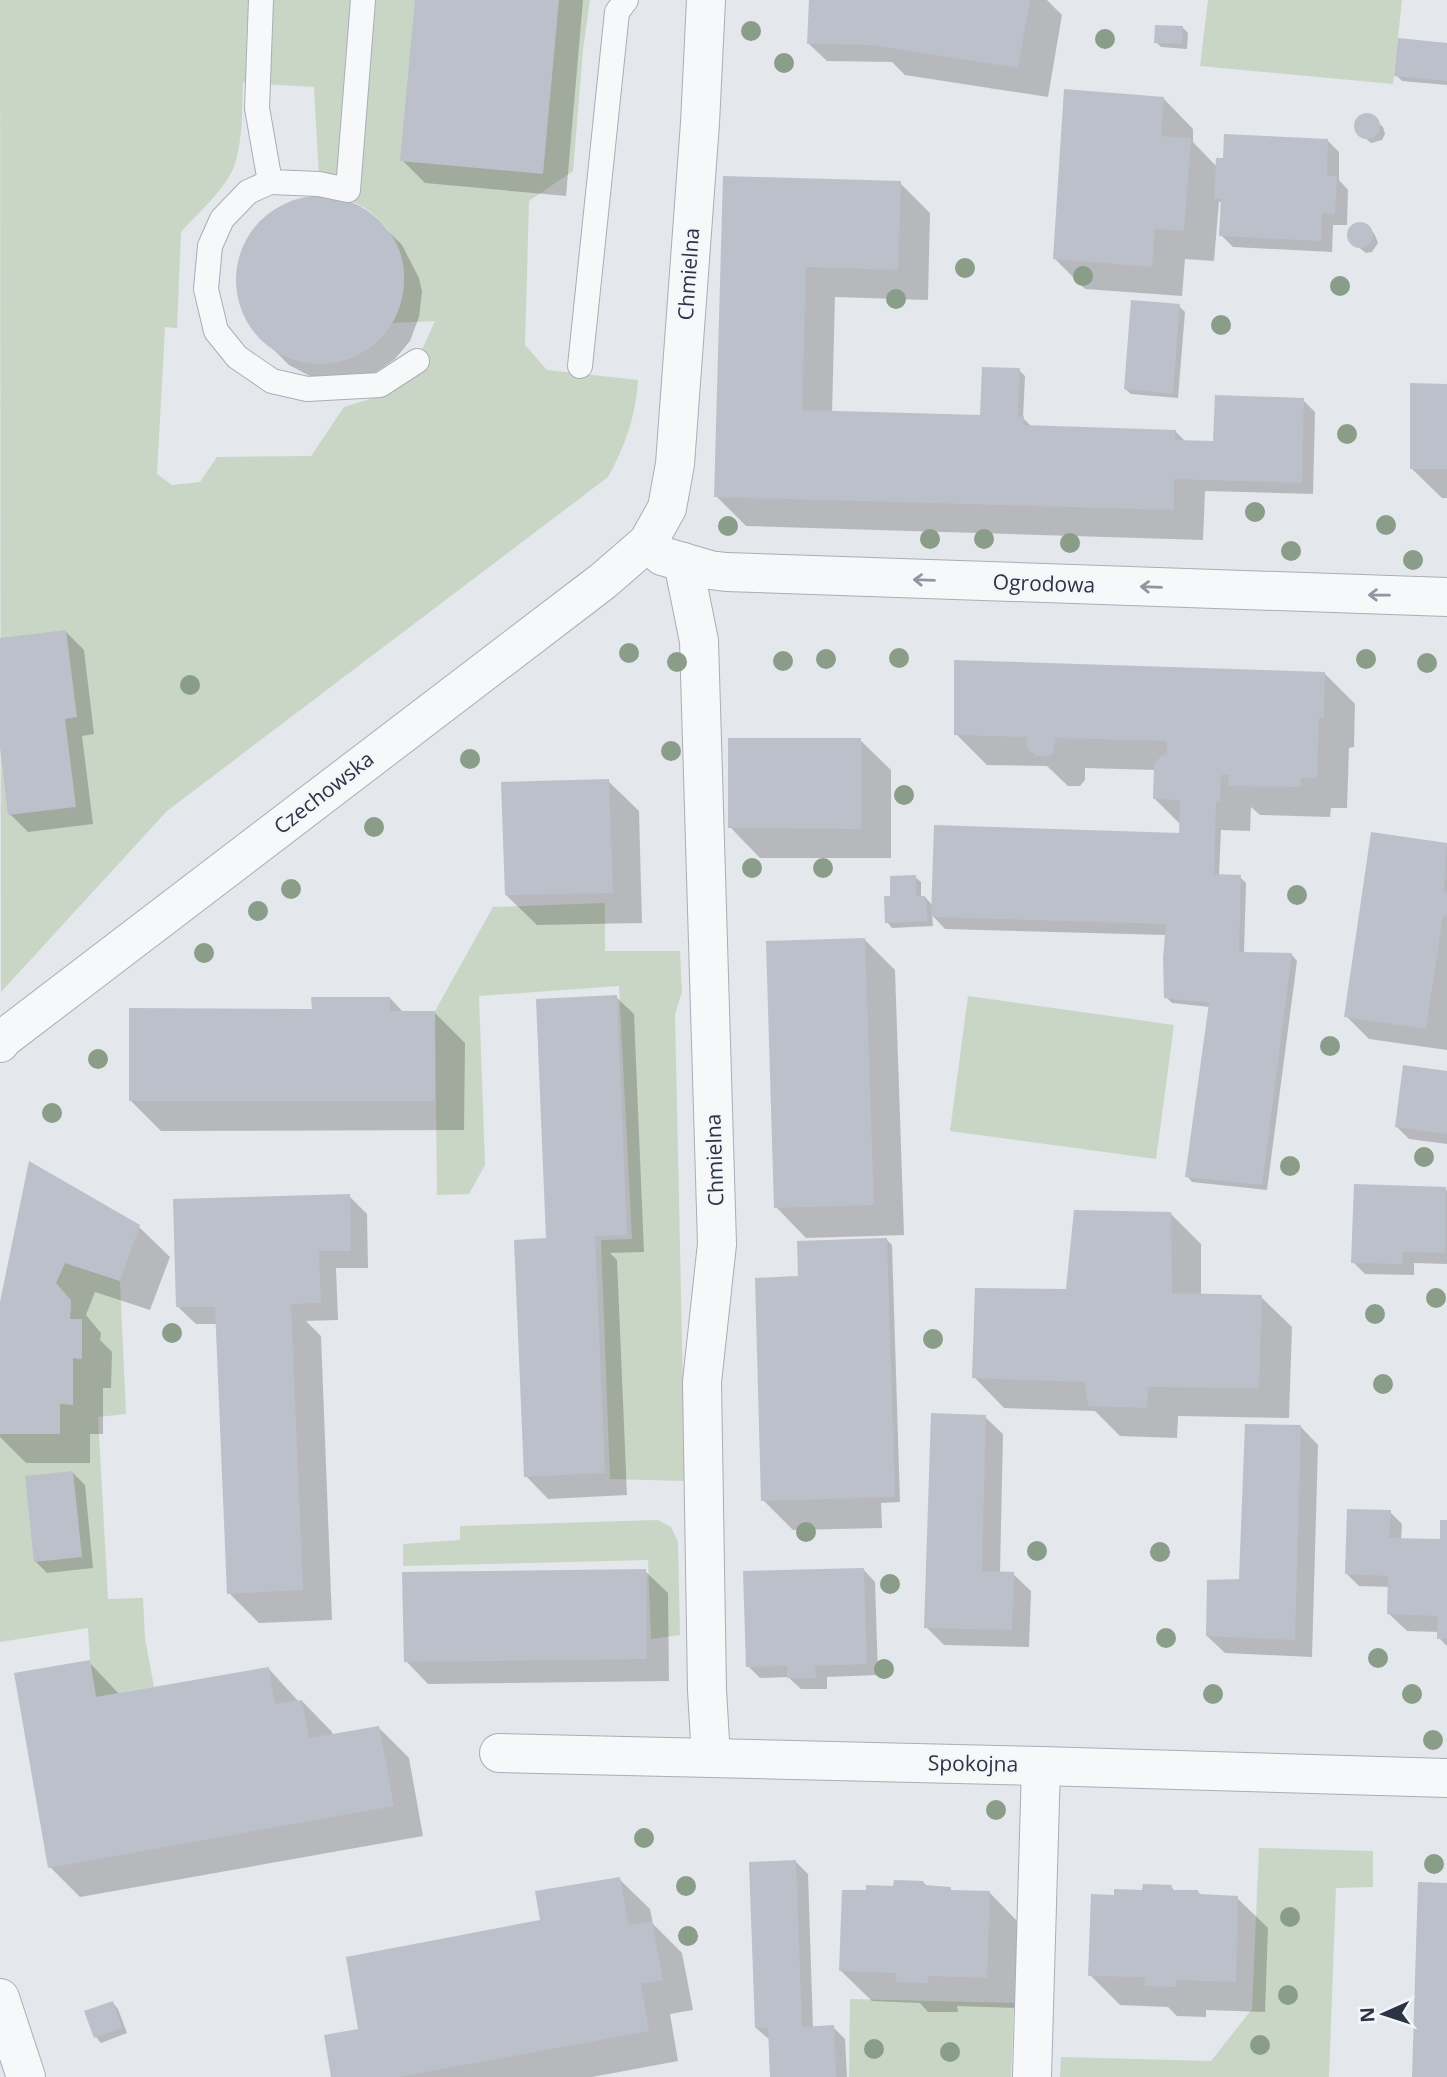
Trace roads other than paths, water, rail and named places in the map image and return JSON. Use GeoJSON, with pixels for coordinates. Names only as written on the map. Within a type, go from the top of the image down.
{"type":"FeatureCollection","features":[{"type":"Feature","properties":{"kind":"street","name":"Chmielna"},"geometry":{"type":"LineString","coordinates":[[648,542],[667,508],[675,464],[706,0]]}},
{"type":"Feature","properties":{"kind":"street","name":"Ogrodowa"},"geometry":{"type":"LineString","coordinates":[[648,542],[662,555],[710,570],[1447,597]]}},
{"type":"Feature","properties":{"kind":"street","name":"Czechowska"},"geometry":{"type":"LineString","coordinates":[[1,1038],[603,581],[648,542]]}},
{"type":"Feature","properties":{"kind":"street","name":"Chmielna"},"geometry":{"type":"LineString","coordinates":[[683,562],[699,641],[718,1244],[702,1382],[706,1677],[711,1758]]}},
{"type":"Feature","properties":{"kind":"street","name":"Spokojna"},"geometry":{"type":"LineString","coordinates":[[499,1753],[1447,1778]]}},
{"type":"Feature","properties":{"kind":"street"},"geometry":{"type":"LineString","coordinates":[[1032,2077],[1041,1766]]}},
{"type":"Feature","properties":{"kind":"street"},"geometry":{"type":"LineString","coordinates":[[0,1998],[26,2077]]}},
{"type":"Feature","properties":{"kind":"lane"},"geometry":{"type":"LineString","coordinates":[[261,0],[257,108],[270,182]]}},
{"type":"Feature","properties":{"kind":"lane"},"geometry":{"type":"LineString","coordinates":[[363,0],[348,190],[319,184],[270,182],[248,192],[222,219],[210,246],[206,289],[216,331],[237,357],[272,381],[307,389],[380,385],[417,361]]}},
{"type":"Feature","properties":{"kind":"lane"},"geometry":{"type":"LineString","coordinates":[[580,366],[617,12],[626,0]]}}]}
